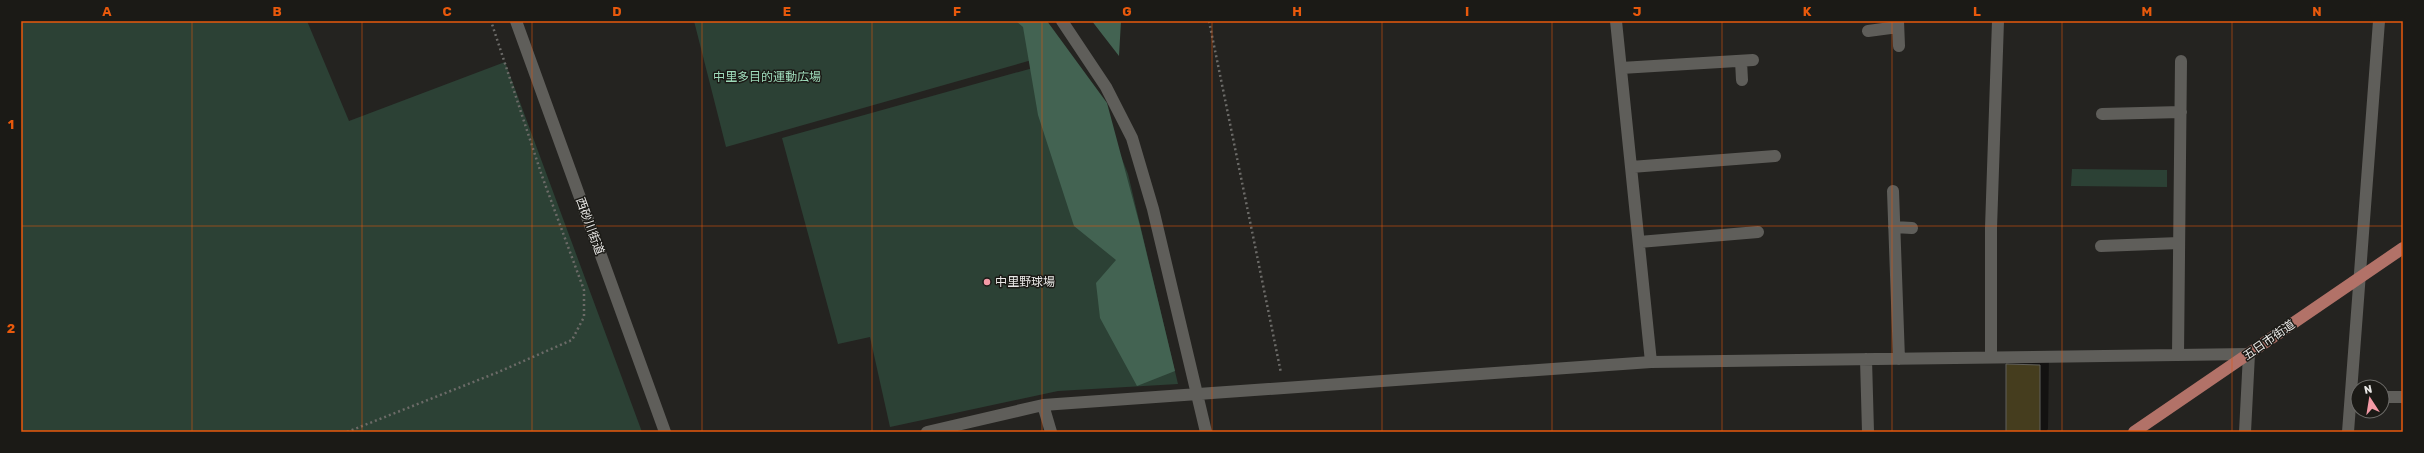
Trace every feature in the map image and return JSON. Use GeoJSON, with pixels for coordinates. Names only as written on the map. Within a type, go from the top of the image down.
{"type":"FeatureCollection","features":[{"type":"Feature","properties":{"kind":"main road","name":"五日市街道"},"geometry":{"type":"LineString","coordinates":[[2140,430],[2403,248]]}},
{"type":"Feature","properties":{"kind":"street","name":"西砂川街道"},"geometry":{"type":"LineString","coordinates":[[516,21],[665,432]]}},
{"type":"Feature","properties":{"kind":"street"},"geometry":{"type":"LineString","coordinates":[[1062,21],[1106,87],[1132,138],[1153,209],[1206,432]]}},
{"type":"Feature","properties":{"kind":"street"},"geometry":{"type":"LineString","coordinates":[[1616,21],[1651,362]]}},
{"type":"Feature","properties":{"kind":"street"},"geometry":{"type":"LineString","coordinates":[[1991,357],[1991,228],[1998,21]]}},
{"type":"Feature","properties":{"kind":"street"},"geometry":{"type":"LineString","coordinates":[[2355,379],[2360,277],[2380,21]]}},
{"type":"Feature","properties":{"kind":"street"},"geometry":{"type":"LineString","coordinates":[[1868,31],[1898,24],[1899,46]]}},
{"type":"Feature","properties":{"kind":"street"},"geometry":{"type":"LineString","coordinates":[[1621,68],[1753,60]]}},
{"type":"Feature","properties":{"kind":"street"},"geometry":{"type":"LineString","coordinates":[[1741,61],[1742,80]]}},
{"type":"Feature","properties":{"kind":"street"},"geometry":{"type":"LineString","coordinates":[[2178,355],[2181,61]]}},
{"type":"Feature","properties":{"kind":"street"},"geometry":{"type":"LineString","coordinates":[[2102,114],[2181,112]]}},
{"type":"Feature","properties":{"kind":"street"},"geometry":{"type":"LineString","coordinates":[[1631,167],[1775,156]]}},
{"type":"Feature","properties":{"kind":"street"},"geometry":{"type":"LineString","coordinates":[[1893,191],[1899,359]]}},
{"type":"Feature","properties":{"kind":"street"},"geometry":{"type":"LineString","coordinates":[[1894,227],[1912,228]]}},
{"type":"Feature","properties":{"kind":"street"},"geometry":{"type":"LineString","coordinates":[[1639,242],[1758,232]]}},
{"type":"Feature","properties":{"kind":"street"},"geometry":{"type":"LineString","coordinates":[[2101,246],[2179,243]]}},
{"type":"Feature","properties":{"kind":"street"},"geometry":{"type":"LineString","coordinates":[[927,432],[1043,405],[1651,362],[2249,354],[2245,432]]}},
{"type":"Feature","properties":{"kind":"street"},"geometry":{"type":"LineString","coordinates":[[1866,359],[1868,432]]}},
{"type":"Feature","properties":{"kind":"street"},"geometry":{"type":"LineString","coordinates":[[2390,397],[2403,397]]}},
{"type":"Feature","properties":{"kind":"street"},"geometry":{"type":"LineString","coordinates":[[1043,405],[1052,432]]}},
{"type":"Feature","properties":{"kind":"street"},"geometry":{"type":"LineString","coordinates":[[2348,432],[2350,419]]}},
{"type":"Feature","properties":{"kind":"path"},"geometry":{"type":"LineString","coordinates":[[347,432],[496,373],[572,340],[584,317],[584,290],[542,176],[491,21]]}},
{"type":"Feature","properties":{"kind":"path"},"geometry":{"type":"LineString","coordinates":[[1209,21],[1284,388]]}},
{"type":"Feature","properties":{"kind":"green space"},"geometry":{"type":"Polygon","coordinates":[[[21,21],[307,21],[349,121],[505,62],[642,432],[21,432],[21,21]]]}},
{"type":"Feature","properties":{"kind":"green space","name":"中里多目的運動広場"},"geometry":{"type":"Polygon","coordinates":[[[694,21],[1036,21],[1060,52],[726,147],[694,21]]]}},
{"type":"Feature","properties":{"kind":"green space"},"geometry":{"type":"Polygon","coordinates":[[[1016,21],[1047,21],[1107,103],[1140,226],[1175,371],[1137,386],[1100,318],[1096,283],[1116,260],[1074,226],[1038,115],[1023,27],[1016,21]]]}},
{"type":"Feature","properties":{"kind":"green space"},"geometry":{"type":"Polygon","coordinates":[[[1092,21],[1121,21],[1119,56],[1095,25],[1092,21]]]}},
{"type":"Feature","properties":{"kind":"green space","name":"中里野球場"},"geometry":{"type":"Polygon","coordinates":[[[1065,59],[1105,116],[1128,174],[1178,384],[1058,391],[890,427],[870,337],[838,344],[782,138],[1065,59]]]}},
{"type":"Feature","properties":{"kind":"green space"},"geometry":{"type":"Polygon","coordinates":[[[2072,169],[2167,170],[2167,187],[2071,186],[2072,169]]]}},
{"type":"Feature","properties":{"kind":"building"},"geometry":{"type":"Polygon","coordinates":[[[2006,364],[2040,365],[2040,432],[2006,432],[2006,364]]]}},
{"type":"Feature","properties":{"kind":"place","name":"中里野球場"},"geometry":{"type":"Point","coordinates":[987,282]}}]}
